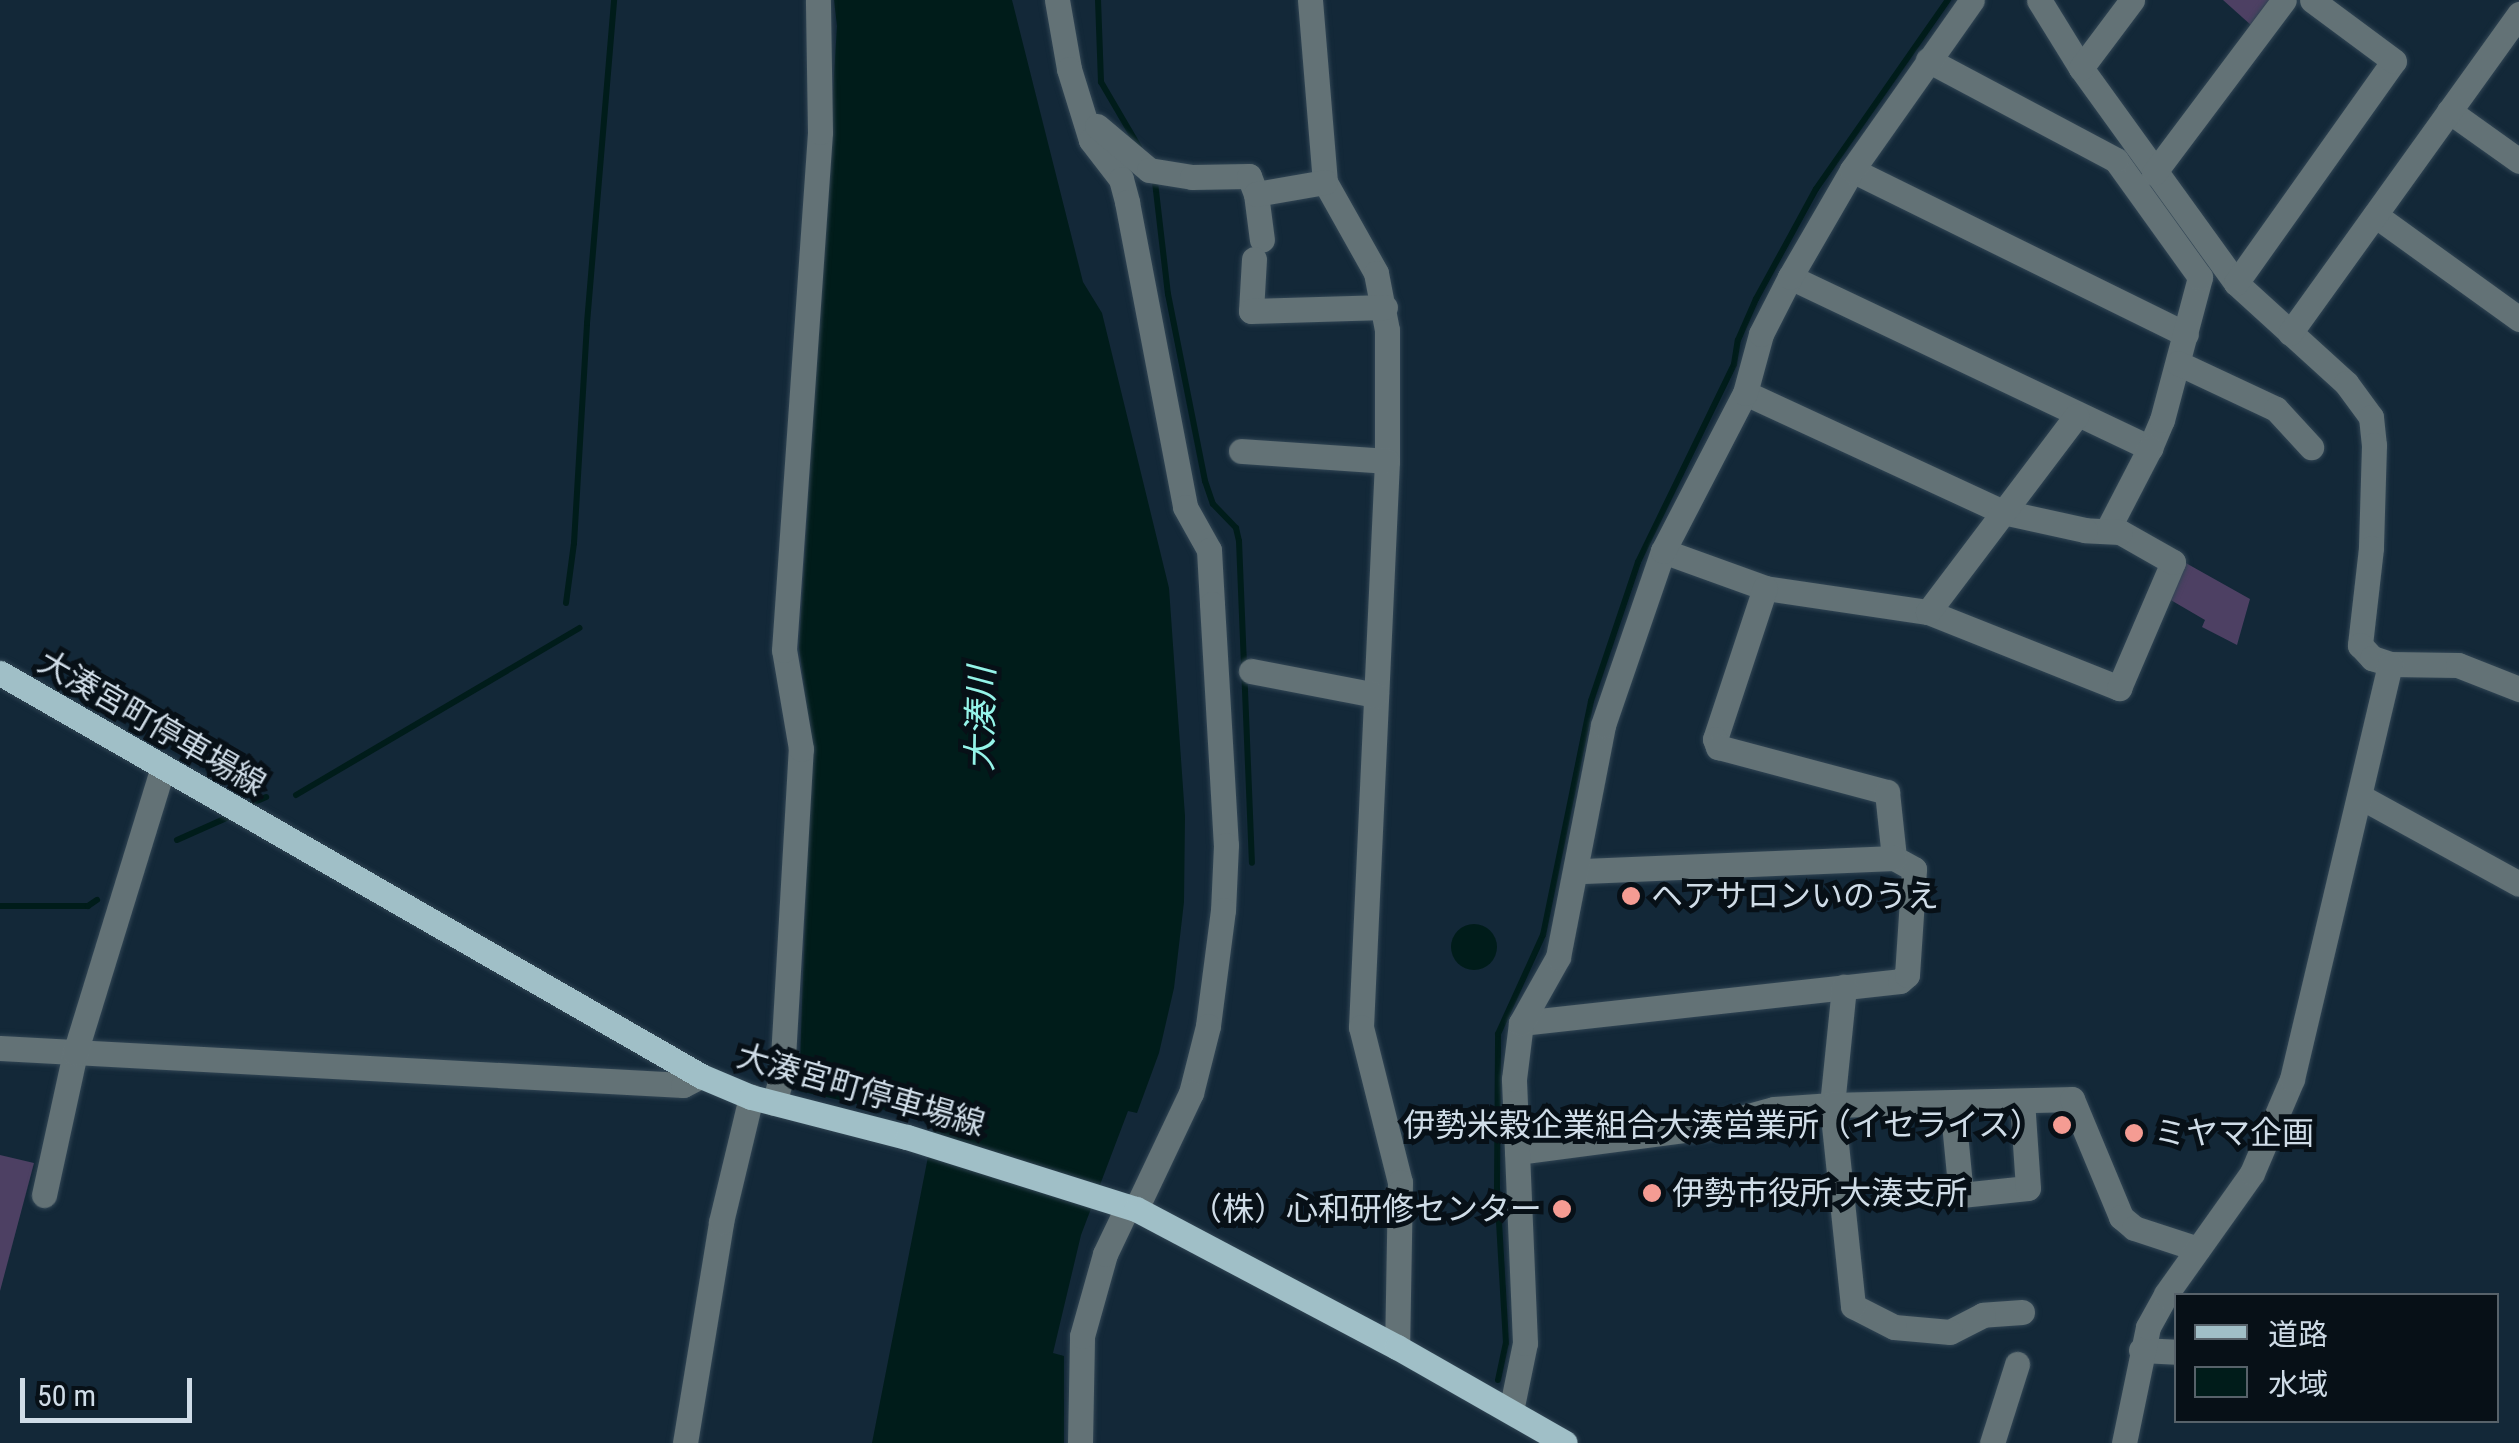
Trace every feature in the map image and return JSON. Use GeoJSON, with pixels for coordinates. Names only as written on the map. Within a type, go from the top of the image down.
{"type":"FeatureCollection","features":[{"type":"Feature","properties":{"kind":"main road","name":"大湊宮町停車場線"},"geometry":{"type":"LineString","coordinates":[[0,673],[701,1076],[762,1100],[908,1137],[1130,1206],[1397,1347],[1564,1443]]}},
{"type":"Feature","properties":{"kind":"street"},"geometry":{"type":"LineString","coordinates":[[685,1443],[722,1222],[762,1100],[782,1075],[801,749],[784,650],[820,132],[818,0]]}},
{"type":"Feature","properties":{"kind":"street"},"geometry":{"type":"LineString","coordinates":[[1057,0],[1091,140],[1121,179],[1185,507],[1209,550],[1226,846],[1223,910],[1200,1060],[1172,1138],[1105,1254],[1082,1336],[1080,1443]]}},
{"type":"Feature","properties":{"kind":"street"},"geometry":{"type":"LineString","coordinates":[[1310,0],[1326,182],[1376,273],[1385,307],[1387,461],[1361,1027],[1400,1182],[1397,1347]]}},
{"type":"Feature","properties":{"kind":"street"},"geometry":{"type":"LineString","coordinates":[[1511,1410],[1525,1342],[1514,1079],[1521,1022],[1558,957],[1578,872],[1603,725],[1663,551],[1745,393],[1761,334],[1790,277],[1852,170],[1972,0]]}},
{"type":"Feature","properties":{"kind":"street"},"geometry":{"type":"LineString","coordinates":[[2038,0],[2154,173],[2208,267],[2150,448],[2108,529]]}},
{"type":"Feature","properties":{"kind":"street"},"geometry":{"type":"LineString","coordinates":[[2081,68],[2132,0]]}},
{"type":"Feature","properties":{"kind":"street"},"geometry":{"type":"LineString","coordinates":[[2154,173],[2284,0]]}},
{"type":"Feature","properties":{"kind":"street"},"geometry":{"type":"LineString","coordinates":[[2236,283],[2394,61],[2312,0]]}},
{"type":"Feature","properties":{"kind":"street"},"geometry":{"type":"LineString","coordinates":[[2290,333],[2519,14]]}},
{"type":"Feature","properties":{"kind":"street"},"geometry":{"type":"LineString","coordinates":[[1928,60],[2116,160],[2208,267],[2236,283],[2346,383],[2370,418],[2374,445],[2370,548],[2360,645],[2372,658],[2390,664],[2458,664],[2519,689]]}},
{"type":"Feature","properties":{"kind":"street"},"geometry":{"type":"LineString","coordinates":[[2449,111],[2519,162]]}},
{"type":"Feature","properties":{"kind":"street"},"geometry":{"type":"LineString","coordinates":[[1082,112],[1113,143],[1149,170],[1192,177],[1249,176],[1256,194],[1258,250],[1252,311],[1385,307]]}},
{"type":"Feature","properties":{"kind":"street"},"geometry":{"type":"LineString","coordinates":[[1852,170],[2186,334]]}},
{"type":"Feature","properties":{"kind":"street"},"geometry":{"type":"LineString","coordinates":[[1256,194],[1326,182]]}},
{"type":"Feature","properties":{"kind":"street"},"geometry":{"type":"LineString","coordinates":[[2375,215],[2519,319]]}},
{"type":"Feature","properties":{"kind":"street"},"geometry":{"type":"LineString","coordinates":[[1790,277],[2150,448]]}},
{"type":"Feature","properties":{"kind":"street"},"geometry":{"type":"LineString","coordinates":[[2178,362],[2276,409],[2311,447]]}},
{"type":"Feature","properties":{"kind":"street"},"geometry":{"type":"LineString","coordinates":[[1663,551],[1765,588],[1928,612],[2120,688],[2173,562],[2108,529],[2085,530],[2002,512],[1745,393]]}},
{"type":"Feature","properties":{"kind":"street"},"geometry":{"type":"LineString","coordinates":[[1928,612],[2076,416]]}},
{"type":"Feature","properties":{"kind":"street"},"geometry":{"type":"LineString","coordinates":[[1241,450],[1387,461]]}},
{"type":"Feature","properties":{"kind":"street"},"geometry":{"type":"LineString","coordinates":[[1765,588],[1715,740],[1718,747],[1887,792],[1894,858]]}},
{"type":"Feature","properties":{"kind":"street"},"geometry":{"type":"LineString","coordinates":[[2124,1443],[2141,1350],[2156,1311],[2252,1173],[2292,1079],[2390,664]]}},
{"type":"Feature","properties":{"kind":"street"},"geometry":{"type":"LineString","coordinates":[[1250,672],[1376,695]]}},
{"type":"Feature","properties":{"kind":"street"},"geometry":{"type":"LineString","coordinates":[[44,1195],[74,1052],[163,767]]}},
{"type":"Feature","properties":{"kind":"street"},"geometry":{"type":"LineString","coordinates":[[2361,796],[2519,884]]}},
{"type":"Feature","properties":{"kind":"street"},"geometry":{"type":"LineString","coordinates":[[1521,1022],[1900,982],[1906,975],[1914,870],[1894,858],[1578,872]]}},
{"type":"Feature","properties":{"kind":"street"},"geometry":{"type":"LineString","coordinates":[[1844,988],[1832,1105],[1853,1306],[1894,1326],[1950,1332],[1983,1315],[2022,1312]]}},
{"type":"Feature","properties":{"kind":"street"},"geometry":{"type":"LineString","coordinates":[[0,1048],[682,1085],[701,1076]]}},
{"type":"Feature","properties":{"kind":"street"},"geometry":{"type":"LineString","coordinates":[[1516,1152],[1708,1128],[1774,1110],[1832,1105],[2072,1100],[2122,1217],[2134,1228],[2198,1249]]}},
{"type":"Feature","properties":{"kind":"street"},"geometry":{"type":"LineString","coordinates":[[1952,1103],[1961,1195],[2028,1188],[2022,1101]]}},
{"type":"Feature","properties":{"kind":"street"},"geometry":{"type":"LineString","coordinates":[[2141,1350],[2174,1352]]}},
{"type":"Feature","properties":{"kind":"street"},"geometry":{"type":"LineString","coordinates":[[1992,1443],[2018,1364]]}},
{"type":"Feature","properties":{"kind":"shaded area"},"geometry":{"type":"Polygon","coordinates":[[[2223,0],[2272,0],[2252,26],[2223,0]]]}},
{"type":"Feature","properties":{"kind":"shaded area"},"geometry":{"type":"Polygon","coordinates":[[[2184,562],[2250,599],[2237,645],[2202,627],[2205,620],[2169,599],[2184,562]]]}},
{"type":"Feature","properties":{"kind":"shaded area"},"geometry":{"type":"Polygon","coordinates":[[[0,1155],[34,1163],[0,1291],[0,1155]]]}},
{"type":"Feature","properties":{"kind":"water","name":"大湊川"},"geometry":{"type":"Polygon","coordinates":[[[834,0],[1012,0],[1083,282],[1102,313],[1169,588],[1185,816],[1184,902],[1174,988],[1159,1053],[1137,1113],[1128,1111],[1081,1235],[1053,1353],[1064,1356],[1064,1443],[872,1443],[935,1121],[799,1091],[811,741],[799,647],[837,26],[834,0]]]}},
{"type":"Feature","properties":{"kind":"water"},"geometry":{"type":"Polygon","coordinates":[[[1474,924],[1490,931],[1497,947],[1490,963],[1474,970],[1458,963],[1451,947],[1458,931],[1474,924]]]}},
{"type":"Feature","properties":{"kind":"waterway"},"geometry":{"type":"LineString","coordinates":[[566,603],[574,543],[587,323],[614,0]]}},
{"type":"Feature","properties":{"kind":"waterway"},"geometry":{"type":"LineString","coordinates":[[1098,0],[1101,82],[1139,147]]}},
{"type":"Feature","properties":{"kind":"waterway"},"geometry":{"type":"LineString","coordinates":[[1498,1380],[1506,1343],[1497,1189],[1498,1034],[1543,935],[1591,701],[1638,562],[1734,364],[1738,340],[1756,299],[1816,189],[1948,0]]}},
{"type":"Feature","properties":{"kind":"waterway"},"geometry":{"type":"LineString","coordinates":[[1155,182],[1168,294],[1205,481],[1213,504],[1236,528],[1239,541],[1252,863]]}},
{"type":"Feature","properties":{"kind":"waterway"},"geometry":{"type":"LineString","coordinates":[[296,795],[579,628]]}},
{"type":"Feature","properties":{"kind":"waterway"},"geometry":{"type":"LineString","coordinates":[[245,806],[266,797]]}},
{"type":"Feature","properties":{"kind":"waterway"},"geometry":{"type":"LineString","coordinates":[[177,840],[231,816]]}},
{"type":"Feature","properties":{"kind":"waterway"},"geometry":{"type":"LineString","coordinates":[[0,906],[88,906],[97,900]]}},
{"type":"Feature","properties":{"kind":"place","name":"ヘアサロンいのうえ"},"geometry":{"type":"Point","coordinates":[1631,896]}},
{"type":"Feature","properties":{"kind":"place","name":"伊勢米穀企業組合大湊営業所（イセライス）"},"geometry":{"type":"Point","coordinates":[2062,1125]}},
{"type":"Feature","properties":{"kind":"place","name":"ミヤマ企画"},"geometry":{"type":"Point","coordinates":[2134,1133]}},
{"type":"Feature","properties":{"kind":"place","name":"伊勢市役所 大湊支所"},"geometry":{"type":"Point","coordinates":[1652,1193]}},
{"type":"Feature","properties":{"kind":"place","name":"（株）心和研修センター"},"geometry":{"type":"Point","coordinates":[1562,1209]}}]}
